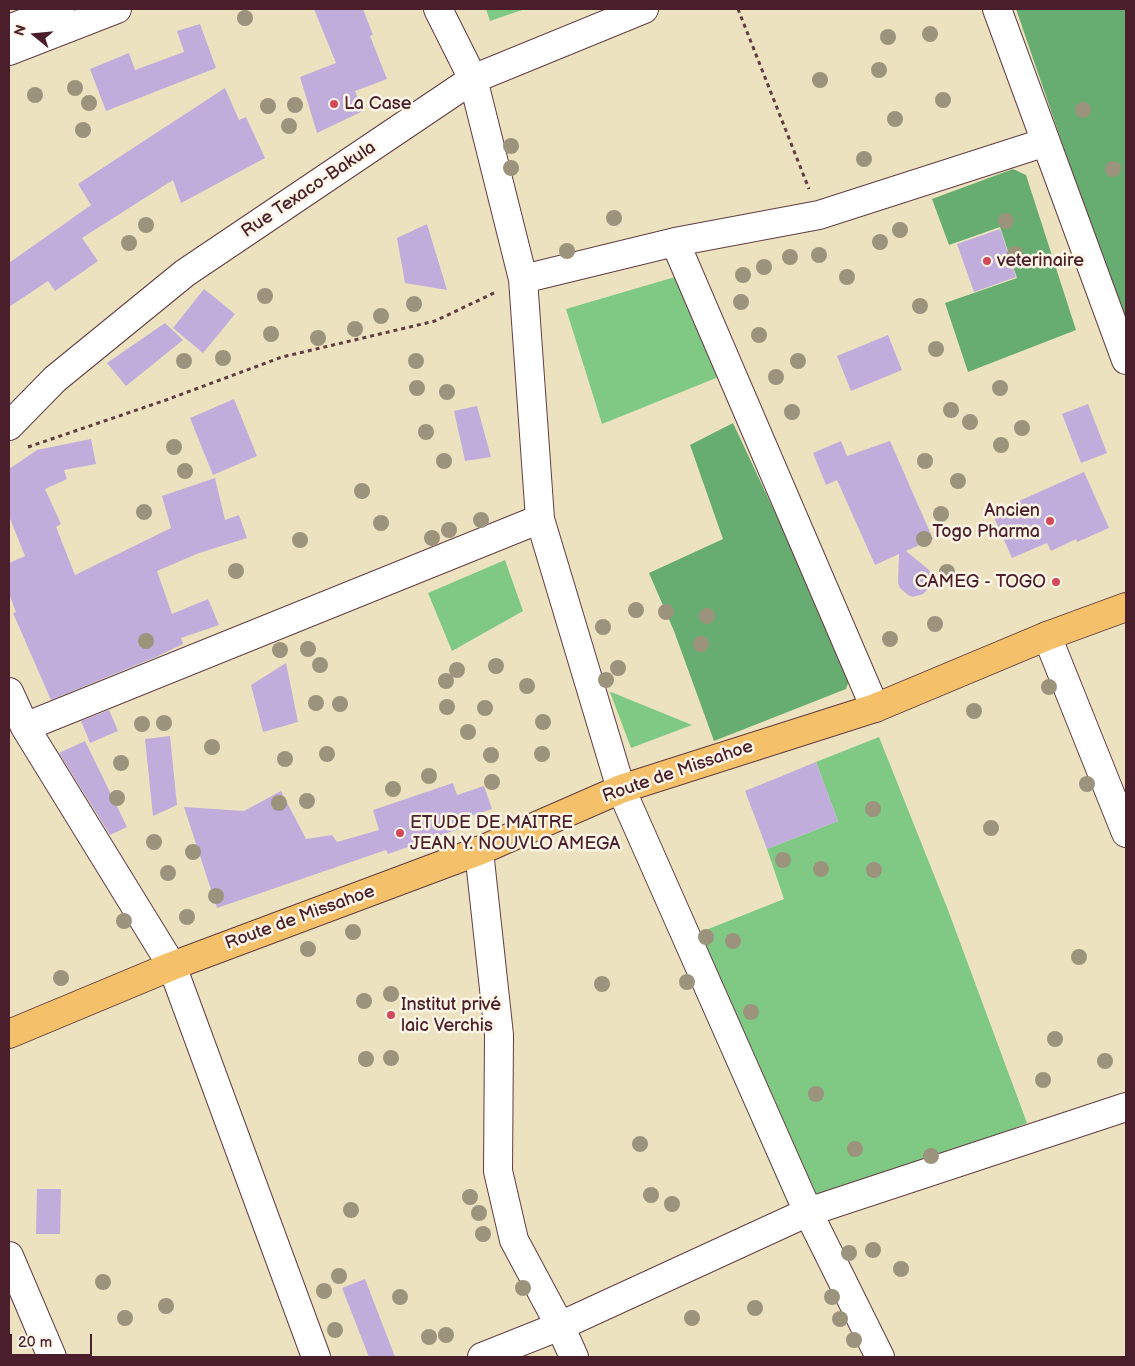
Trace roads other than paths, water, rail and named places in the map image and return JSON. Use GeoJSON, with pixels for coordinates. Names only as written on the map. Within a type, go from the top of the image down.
{"type":"FeatureCollection","features":[{"type":"Feature","properties":{"kind":"main road","name":"Route de Missahoe"},"geometry":{"type":"LineString","coordinates":[[9,1034],[172,966],[479,852],[621,789],[875,708],[1047,636],[1126,608]]}},
{"type":"Feature","properties":{"kind":"street"},"geometry":{"type":"LineString","coordinates":[[9,29],[60,9]]}},
{"type":"Feature","properties":{"kind":"street"},"geometry":{"type":"LineString","coordinates":[[9,51],[117,9]]}},
{"type":"Feature","properties":{"kind":"street"},"geometry":{"type":"LineString","coordinates":[[438,9],[473,79],[524,279],[540,518],[621,789],[808,1212],[880,1357]]}},
{"type":"Feature","properties":{"kind":"street","name":"Rue Texaco-Bakula"},"geometry":{"type":"LineString","coordinates":[[9,426],[55,379],[185,274],[473,79],[644,9]]}},
{"type":"Feature","properties":{"kind":"street"},"geometry":{"type":"LineString","coordinates":[[997,9],[1126,360]]}},
{"type":"Feature","properties":{"kind":"street"},"geometry":{"type":"LineString","coordinates":[[524,279],[675,242],[819,215],[1046,142]]}},
{"type":"Feature","properties":{"kind":"street"},"geometry":{"type":"LineString","coordinates":[[675,242],[875,708]]}},
{"type":"Feature","properties":{"kind":"street"},"geometry":{"type":"LineString","coordinates":[[25,727],[540,518]]}},
{"type":"Feature","properties":{"kind":"street"},"geometry":{"type":"LineString","coordinates":[[1047,636],[1126,833]]}},
{"type":"Feature","properties":{"kind":"street"},"geometry":{"type":"LineString","coordinates":[[9,692],[25,727],[172,966],[316,1357]]}},
{"type":"Feature","properties":{"kind":"street"},"geometry":{"type":"LineString","coordinates":[[479,852],[499,1035],[498,1171],[514,1240],[560,1326],[574,1357]]}},
{"type":"Feature","properties":{"kind":"street"},"geometry":{"type":"LineString","coordinates":[[482,1357],[560,1326],[808,1212],[1126,1107]]}},
{"type":"Feature","properties":{"kind":"street"},"geometry":{"type":"LineString","coordinates":[[9,1256],[52,1357]]}},
{"type":"Feature","properties":{"kind":"place","name":"La Case"},"geometry":{"type":"Point","coordinates":[334,104]}},
{"type":"Feature","properties":{"kind":"place","name":"veterinaire"},"geometry":{"type":"Point","coordinates":[987,261]}},
{"type":"Feature","properties":{"kind":"place","name":"Ancien Togo Pharma"},"geometry":{"type":"Point","coordinates":[1050,521]}},
{"type":"Feature","properties":{"kind":"place","name":"CAMEG - TOGO"},"geometry":{"type":"Point","coordinates":[1056,582]}},
{"type":"Feature","properties":{"kind":"place","name":"ETUDE DE MAITRE JEAN Y. NOUVLO AMEGA"},"geometry":{"type":"Point","coordinates":[400,833]}},
{"type":"Feature","properties":{"kind":"place","name":"Institut privé laic Verchis"},"geometry":{"type":"Point","coordinates":[391,1015]}}]}
